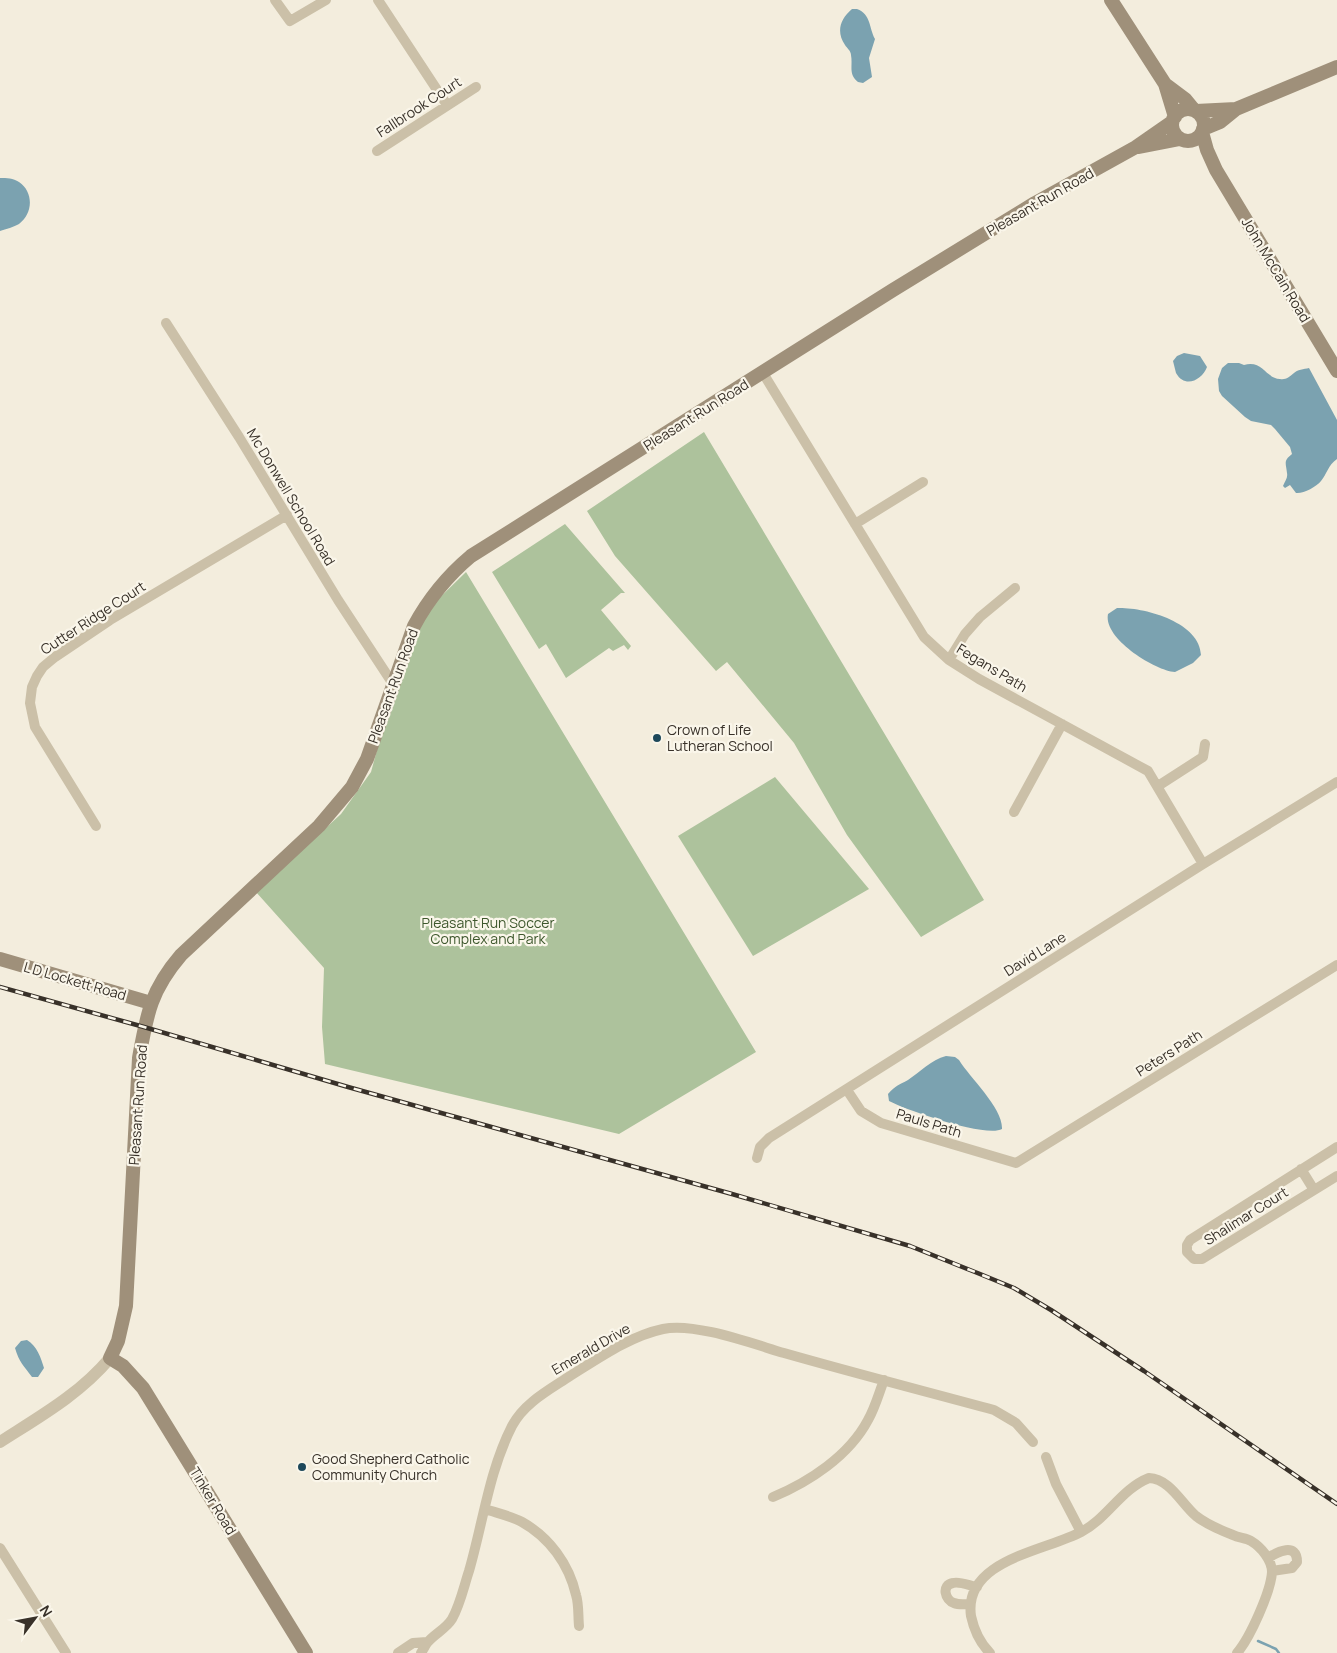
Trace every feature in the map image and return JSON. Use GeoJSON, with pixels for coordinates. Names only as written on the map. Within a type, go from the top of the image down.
{"type":"FeatureCollection","features":[{"type":"Feature","properties":{"kind":"main road"},"geometry":{"type":"LineString","coordinates":[[1111,0],[1165,84],[1174,119],[1175,132],[1182,142],[1196,138],[1203,130],[1220,122],[1236,109],[1337,67]]}},
{"type":"Feature","properties":{"kind":"main road"},"geometry":{"type":"LineString","coordinates":[[1165,84],[1202,117],[1203,130]]}},
{"type":"Feature","properties":{"kind":"main road"},"geometry":{"type":"LineString","coordinates":[[1184,99],[1213,110]]}},
{"type":"Feature","properties":{"kind":"main road"},"geometry":{"type":"LineString","coordinates":[[1174,119],[1181,110],[1236,109]]}},
{"type":"Feature","properties":{"kind":"main road","name":"Pleasant Run Road"},"geometry":{"type":"LineString","coordinates":[[110,1358],[118,1341],[126,1306],[139,1058],[144,1027],[151,1002],[168,970],[181,955],[319,826],[352,787],[367,759],[408,640],[423,610],[444,581],[471,556],[1034,203],[1136,147],[1174,119]]}},
{"type":"Feature","properties":{"kind":"main road","name":"John McCain Road"},"geometry":{"type":"LineString","coordinates":[[1203,130],[1207,150],[1216,170],[1337,371]]}},
{"type":"Feature","properties":{"kind":"main road","name":"Pleasant Run Road"},"geometry":{"type":"LineString","coordinates":[[1136,147],[1182,142]]}},
{"type":"Feature","properties":{"kind":"main road","name":"John McCain Road"},"geometry":{"type":"LineString","coordinates":[[1182,142],[1216,170]]}},
{"type":"Feature","properties":{"kind":"main road","name":"L D Lockett Road"},"geometry":{"type":"LineString","coordinates":[[0,960],[151,1002]]}},
{"type":"Feature","properties":{"kind":"main road","name":"Tinker Road"},"geometry":{"type":"LineString","coordinates":[[110,1358],[123,1366],[143,1388],[306,1653]]}},
{"type":"Feature","properties":{"kind":"street"},"geometry":{"type":"LineString","coordinates":[[275,0],[290,21],[326,0]]}},
{"type":"Feature","properties":{"kind":"street"},"geometry":{"type":"LineString","coordinates":[[378,0],[447,105]]}},
{"type":"Feature","properties":{"kind":"street","name":"Fallbrook Court"},"geometry":{"type":"LineString","coordinates":[[377,151],[476,86]]}},
{"type":"Feature","properties":{"kind":"street","name":"Mc Donwell School Road"},"geometry":{"type":"LineString","coordinates":[[166,323],[240,437],[338,600],[393,684]]}},
{"type":"Feature","properties":{"kind":"street","name":"Fegans Path"},"geometry":{"type":"LineString","coordinates":[[763,373],[924,637],[949,660],[979,678],[1148,771],[1203,864]]}},
{"type":"Feature","properties":{"kind":"street"},"geometry":{"type":"LineString","coordinates":[[855,524],[923,482]]}},
{"type":"Feature","properties":{"kind":"street","name":"Cutter Ridge Court"},"geometry":{"type":"LineString","coordinates":[[96,826],[35,726],[30,703],[32,687],[37,676],[43,667],[55,657],[110,620],[287,515]]}},
{"type":"Feature","properties":{"kind":"street"},"geometry":{"type":"LineString","coordinates":[[949,660],[965,634],[980,617],[1015,588]]}},
{"type":"Feature","properties":{"kind":"street"},"geometry":{"type":"LineString","coordinates":[[1014,812],[1062,724]]}},
{"type":"Feature","properties":{"kind":"street"},"geometry":{"type":"LineString","coordinates":[[1158,786],[1203,757],[1205,744]]}},
{"type":"Feature","properties":{"kind":"street","name":"David Lane"},"geometry":{"type":"LineString","coordinates":[[757,1158],[760,1147],[769,1138],[1203,864],[1337,782]]}},
{"type":"Feature","properties":{"kind":"street","name":"Peters Path"},"geometry":{"type":"LineString","coordinates":[[1016,1164],[1337,965]]}},
{"type":"Feature","properties":{"kind":"street","name":"Pauls Path"},"geometry":{"type":"LineString","coordinates":[[846,1090],[861,1111],[881,1123],[1016,1164]]}},
{"type":"Feature","properties":{"kind":"street","name":"Shalimar Court"},"geometry":{"type":"LineString","coordinates":[[1337,1146],[1190,1240],[1187,1252],[1194,1259],[1202,1259],[1337,1176]]}},
{"type":"Feature","properties":{"kind":"street"},"geometry":{"type":"LineString","coordinates":[[1301,1169],[1314,1190]]}},
{"type":"Feature","properties":{"kind":"street","name":"Emerald Drive"},"geometry":{"type":"LineString","coordinates":[[421,1653],[428,1642],[445,1628],[453,1618],[466,1580],[497,1458],[519,1416],[540,1396],[600,1357],[642,1335],[664,1328],[695,1329],[747,1341],[783,1353],[994,1410],[1016,1424],[1033,1442]]}},
{"type":"Feature","properties":{"kind":"street","name":"Pleasant Run Road"},"geometry":{"type":"LineString","coordinates":[[0,1442],[88,1382],[110,1358]]}},
{"type":"Feature","properties":{"kind":"street"},"geometry":{"type":"LineString","coordinates":[[773,1497],[792,1489],[831,1463],[842,1453],[868,1420],[884,1380]]}},
{"type":"Feature","properties":{"kind":"street"},"geometry":{"type":"LineString","coordinates":[[1046,1457],[1056,1484],[1080,1532]]}},
{"type":"Feature","properties":{"kind":"street"},"geometry":{"type":"LineString","coordinates":[[990,1653],[976,1634],[970,1604],[977,1588],[996,1566],[1080,1532],[1104,1515],[1128,1490],[1142,1480],[1155,1478],[1172,1491],[1196,1516],[1210,1525],[1251,1541],[1268,1558],[1272,1571],[1269,1588],[1256,1619],[1237,1653]]}},
{"type":"Feature","properties":{"kind":"street"},"geometry":{"type":"LineString","coordinates":[[485,1509],[521,1521],[543,1536],[564,1564],[574,1588],[577,1596],[579,1626]]}},
{"type":"Feature","properties":{"kind":"street"},"geometry":{"type":"LineString","coordinates":[[0,1548],[66,1653]]}},
{"type":"Feature","properties":{"kind":"street"},"geometry":{"type":"LineString","coordinates":[[1268,1558],[1283,1550],[1293,1552],[1298,1558],[1292,1568],[1272,1571]]}},
{"type":"Feature","properties":{"kind":"street"},"geometry":{"type":"LineString","coordinates":[[970,1604],[956,1604],[947,1600],[945,1595],[946,1589],[953,1582],[977,1588]]}},
{"type":"Feature","properties":{"kind":"street","name":"Emerald Drive"},"geometry":{"type":"LineString","coordinates":[[398,1653],[413,1644],[428,1642]]}},
{"type":"Feature","properties":{"kind":"green space"},"geometry":{"type":"Polygon","coordinates":[[[704,432],[984,900],[921,937],[847,835],[794,743],[727,662],[716,671],[615,556],[587,511],[704,432]]]}},
{"type":"Feature","properties":{"kind":"green space"},"geometry":{"type":"Polygon","coordinates":[[[565,524],[625,593],[621,593],[601,610],[631,646],[628,650],[624,645],[613,651],[609,648],[566,678],[546,644],[539,649],[492,572],[565,524]]]}},
{"type":"Feature","properties":{"kind":"green space","name":"Pleasant Run Soccer Complex and Park"},"geometry":{"type":"Polygon","coordinates":[[[466,572],[756,1052],[619,1134],[325,1064],[322,1027],[324,968],[256,892],[341,814],[371,772],[390,703],[427,610],[466,572]]]}},
{"type":"Feature","properties":{"kind":"green space"},"geometry":{"type":"Polygon","coordinates":[[[775,777],[869,889],[753,956],[678,836],[775,777]]]}},
{"type":"Feature","properties":{"kind":"water"},"geometry":{"type":"Polygon","coordinates":[[[852,9],[857,9],[865,14],[875,39],[869,58],[872,77],[863,83],[858,82],[853,76],[851,54],[842,40],[840,31],[842,21],[852,9]]]}},
{"type":"Feature","properties":{"kind":"water"},"geometry":{"type":"Polygon","coordinates":[[[0,178],[12,179],[24,186],[30,203],[24,220],[17,225],[0,231],[0,178]]]}},
{"type":"Feature","properties":{"kind":"water"},"geometry":{"type":"Polygon","coordinates":[[[1184,353],[1200,356],[1207,367],[1201,376],[1193,381],[1184,381],[1176,373],[1173,361],[1177,356],[1184,353]]]}},
{"type":"Feature","properties":{"kind":"water"},"geometry":{"type":"Polygon","coordinates":[[[1228,363],[1256,365],[1271,376],[1282,379],[1297,371],[1309,368],[1337,420],[1337,459],[1316,486],[1296,493],[1290,485],[1285,488],[1283,486],[1287,476],[1286,460],[1292,454],[1290,447],[1271,425],[1251,421],[1222,396],[1219,391],[1218,379],[1222,368],[1228,363]]]}},
{"type":"Feature","properties":{"kind":"water"},"geometry":{"type":"Polygon","coordinates":[[[1117,608],[1141,610],[1181,625],[1198,643],[1201,655],[1193,663],[1175,672],[1166,670],[1143,659],[1121,642],[1113,633],[1108,614],[1117,608]]]}},
{"type":"Feature","properties":{"kind":"water"},"geometry":{"type":"Polygon","coordinates":[[[946,1056],[955,1057],[959,1060],[985,1093],[997,1112],[1002,1129],[993,1131],[980,1130],[946,1122],[889,1101],[888,1094],[895,1087],[931,1063],[946,1056]]]}},
{"type":"Feature","properties":{"kind":"water"},"geometry":{"type":"Polygon","coordinates":[[[27,1340],[36,1349],[44,1368],[38,1377],[32,1377],[20,1360],[15,1348],[21,1341],[27,1340]]]}},
{"type":"Feature","properties":{"kind":"waterway"},"geometry":{"type":"LineString","coordinates":[[1258,1641],[1276,1649],[1279,1653]]}},
{"type":"Feature","properties":{"kind":"railway"},"geometry":{"type":"LineString","coordinates":[[0,987],[910,1246],[1014,1288],[1051,1310],[1144,1371],[1337,1504]]}},
{"type":"Feature","properties":{"kind":"place","name":"Crown of Life Lutheran School"},"geometry":{"type":"Point","coordinates":[657,738]}},
{"type":"Feature","properties":{"kind":"place","name":"Good Shepherd Catholic Community Church"},"geometry":{"type":"Point","coordinates":[302,1467]}}]}
